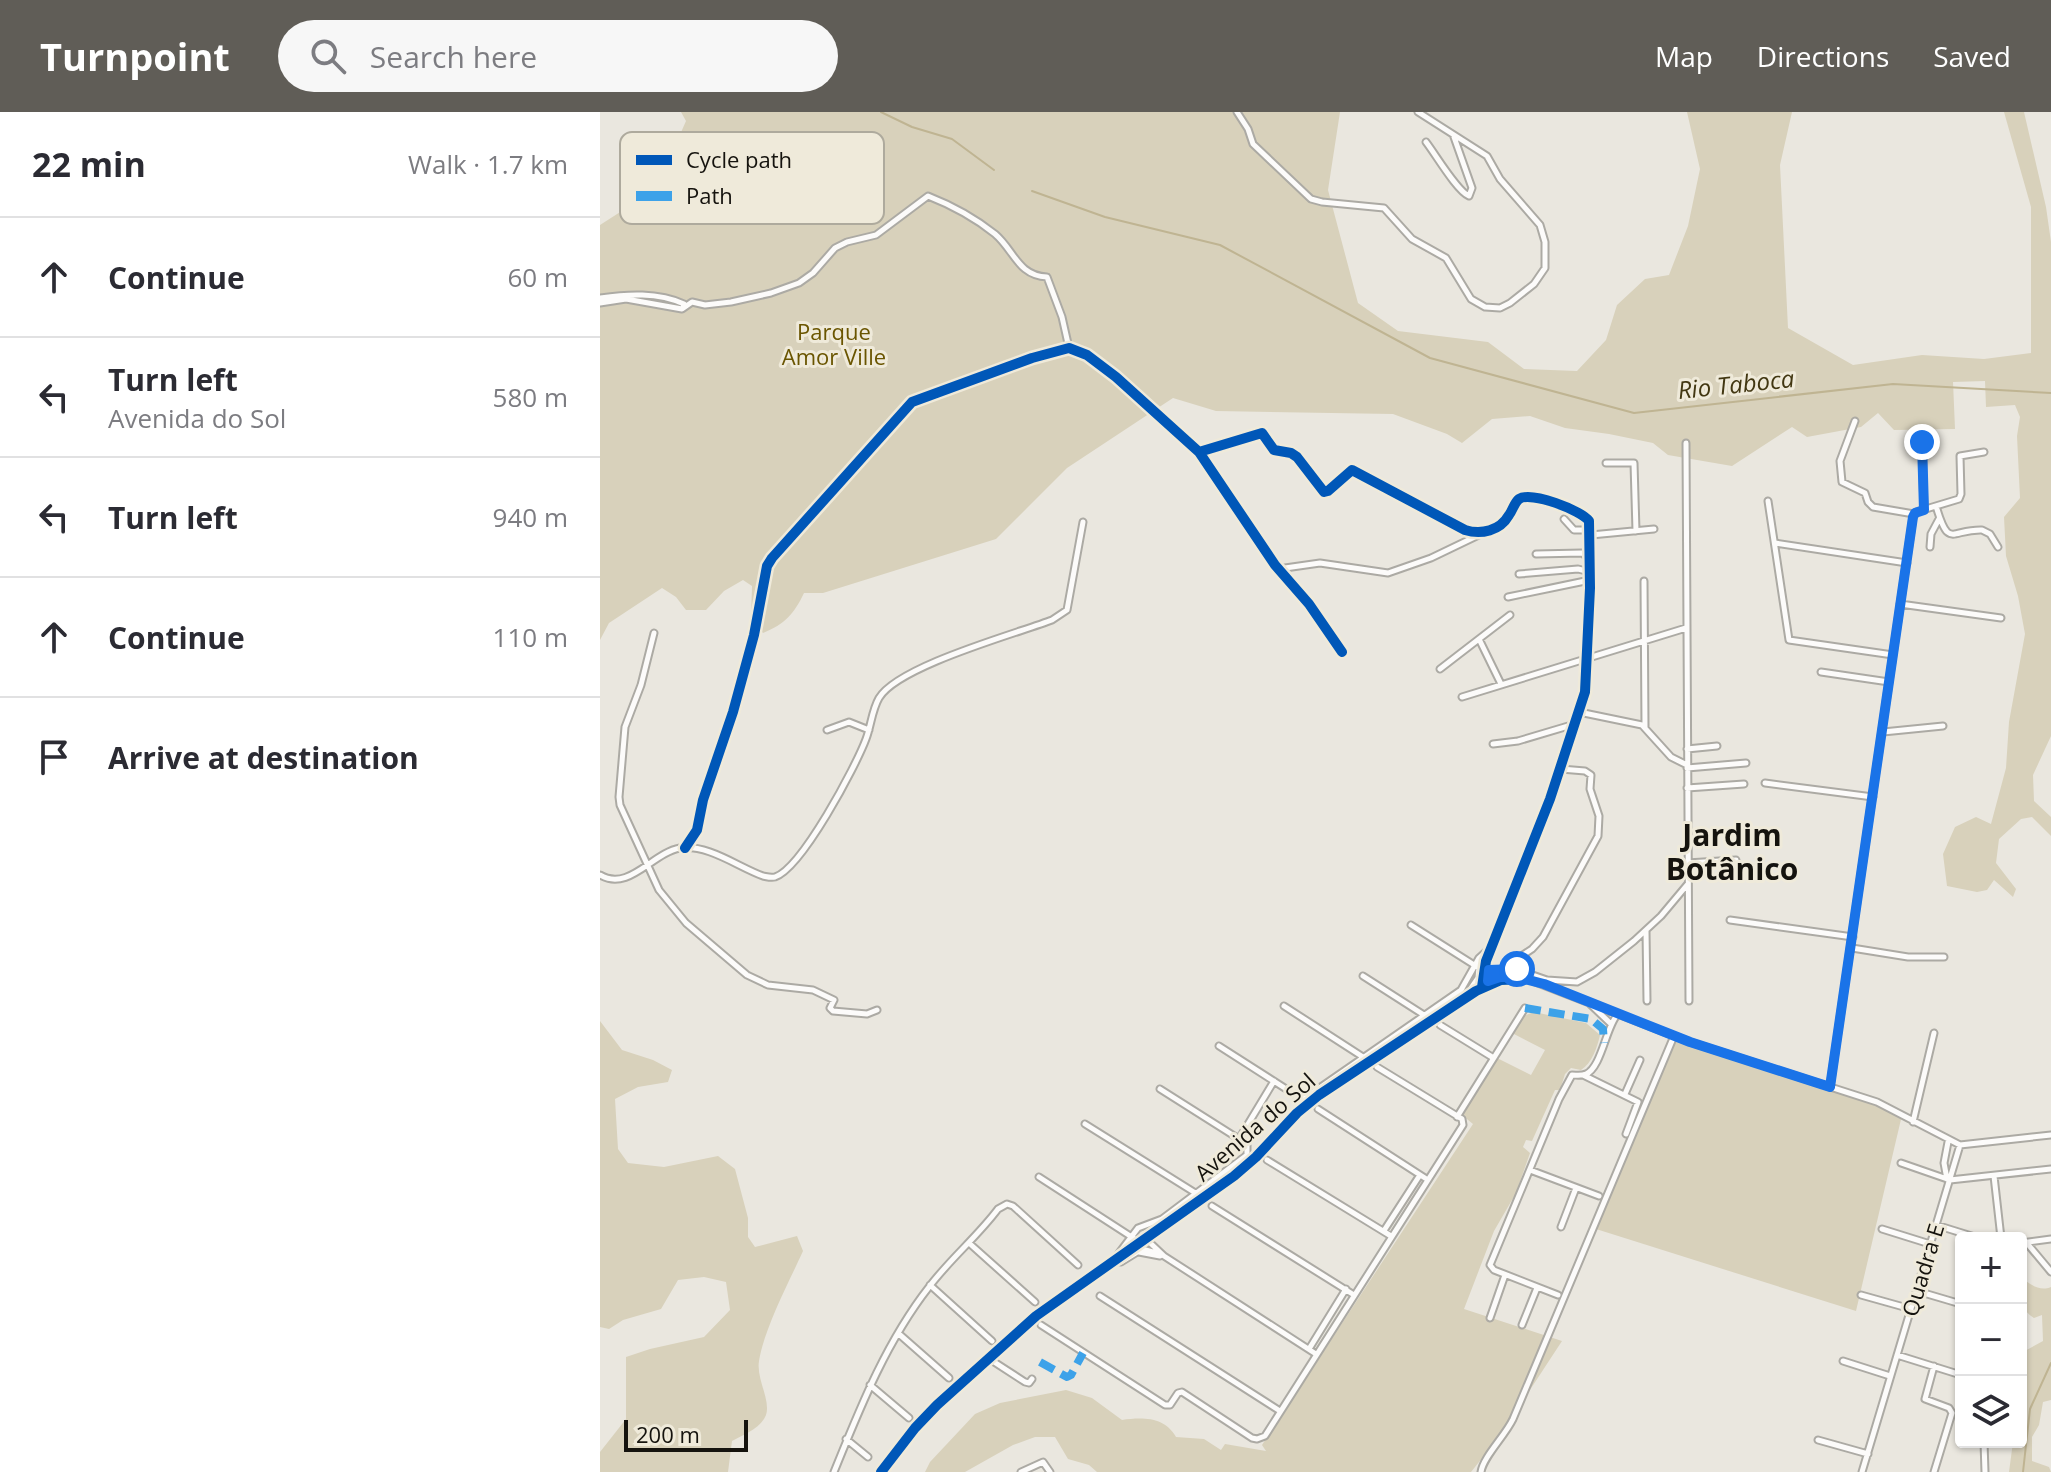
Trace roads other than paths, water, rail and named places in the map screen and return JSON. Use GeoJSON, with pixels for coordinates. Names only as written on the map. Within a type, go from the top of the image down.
{"type":"FeatureCollection","features":[{"type":"Feature","properties":{"kind":"street"},"geometry":{"type":"LineString","coordinates":[[1237,112],[1253,144],[1311,199],[1384,208],[1412,239],[1446,258],[1471,299],[1485,307],[1500,308],[1534,284],[1545,268],[1547,254],[1540,225],[1500,179],[1484,152],[1418,112]]}},
{"type":"Feature","properties":{"kind":"street"},"geometry":{"type":"LineString","coordinates":[[1426,142],[1459,188],[1469,196],[1472,188],[1454,136]]}},
{"type":"Feature","properties":{"kind":"street"},"geometry":{"type":"LineString","coordinates":[[600,300],[625,294],[664,297],[684,304],[682,309],[692,302],[705,305],[771,293],[799,283],[813,273],[835,248],[876,235],[928,196],[951,205],[994,234],[1006,245],[1020,267],[1047,277],[1062,317],[1069,348]]}},
{"type":"Feature","properties":{"kind":"street"},"geometry":{"type":"LineString","coordinates":[[685,848],[696,834],[703,800],[733,712],[754,635],[767,566],[772,558],[912,402],[943,388],[1032,358],[1069,348],[1087,355],[1199,452],[1278,569],[1311,607],[1342,652]]}},
{"type":"Feature","properties":{"kind":"street"},"geometry":{"type":"LineString","coordinates":[[1855,421],[1840,461],[1842,482],[1865,493],[1873,507],[1914,514],[1961,496],[1961,454],[1984,452]]}},
{"type":"Feature","properties":{"kind":"street"},"geometry":{"type":"LineString","coordinates":[[1199,452],[1262,433],[1274,450],[1297,457],[1324,492],[1352,470],[1465,530],[1484,532]]}},
{"type":"Feature","properties":{"kind":"street"},"geometry":{"type":"LineString","coordinates":[[1922,442],[1924,510]]}},
{"type":"Feature","properties":{"kind":"street"},"geometry":{"type":"LineString","coordinates":[[1686,443],[1689,1001]]}},
{"type":"Feature","properties":{"kind":"street"},"geometry":{"type":"LineString","coordinates":[[1606,463],[1634,463],[1636,531]]}},
{"type":"Feature","properties":{"kind":"street"},"geometry":{"type":"LineString","coordinates":[[1278,569],[1320,563],[1388,573],[1431,558],[1502,524],[1520,499],[1536,498],[1587,518],[1590,580],[1585,692],[1561,769],[1486,961],[1469,991]]}},
{"type":"Feature","properties":{"kind":"street"},"geometry":{"type":"LineString","coordinates":[[1768,501],[1789,640],[1893,655]]}},
{"type":"Feature","properties":{"kind":"street"},"geometry":{"type":"LineString","coordinates":[[1936,506],[1944,528],[1952,534],[1982,530],[1990,534],[1998,547]]}},
{"type":"Feature","properties":{"kind":"street"},"geometry":{"type":"LineString","coordinates":[[1830,1087],[1914,514]]}},
{"type":"Feature","properties":{"kind":"street"},"geometry":{"type":"LineString","coordinates":[[1930,547],[1933,528],[1940,518]]}},
{"type":"Feature","properties":{"kind":"street"},"geometry":{"type":"LineString","coordinates":[[1564,519],[1572,530],[1654,529]]}},
{"type":"Feature","properties":{"kind":"street"},"geometry":{"type":"LineString","coordinates":[[600,875],[621,879],[671,851],[685,848],[716,856],[763,876],[772,878],[780,875],[824,819],[858,757],[880,696],[907,676],[1064,614],[1069,605],[1083,522]]}},
{"type":"Feature","properties":{"kind":"street"},"geometry":{"type":"LineString","coordinates":[[1775,543],[1907,563]]}},
{"type":"Feature","properties":{"kind":"street"},"geometry":{"type":"LineString","coordinates":[[1536,554],[1582,553],[1590,559]]}},
{"type":"Feature","properties":{"kind":"street"},"geometry":{"type":"LineString","coordinates":[[1519,574],[1578,569],[1590,572]]}},
{"type":"Feature","properties":{"kind":"street"},"geometry":{"type":"LineString","coordinates":[[1508,597],[1590,580]]}},
{"type":"Feature","properties":{"kind":"street"},"geometry":{"type":"LineString","coordinates":[[1644,581],[1645,727]]}},
{"type":"Feature","properties":{"kind":"street"},"geometry":{"type":"LineString","coordinates":[[1900,604],[2001,618]]}},
{"type":"Feature","properties":{"kind":"street"},"geometry":{"type":"LineString","coordinates":[[1440,669],[1510,615]]}},
{"type":"Feature","properties":{"kind":"street"},"geometry":{"type":"LineString","coordinates":[[1462,697],[1686,628]]}},
{"type":"Feature","properties":{"kind":"street"},"geometry":{"type":"LineString","coordinates":[[654,633],[641,685],[624,730],[619,786],[620,805],[659,890],[673,909],[747,975],[778,987],[813,990],[829,996],[834,1000],[830,1007],[833,1011],[867,1014],[877,1010]]}},
{"type":"Feature","properties":{"kind":"street"},"geometry":{"type":"LineString","coordinates":[[1479,639],[1501,684]]}},
{"type":"Feature","properties":{"kind":"street"},"geometry":{"type":"LineString","coordinates":[[1821,672],[1889,682]]}},
{"type":"Feature","properties":{"kind":"street"},"geometry":{"type":"LineString","coordinates":[[1579,712],[1645,727],[1671,757],[1687,766],[1746,763]]}},
{"type":"Feature","properties":{"kind":"street"},"geometry":{"type":"LineString","coordinates":[[827,730],[849,722],[869,730]]}},
{"type":"Feature","properties":{"kind":"street"},"geometry":{"type":"LineString","coordinates":[[1493,744],[1518,741],[1575,724]]}},
{"type":"Feature","properties":{"kind":"street"},"geometry":{"type":"LineString","coordinates":[[1882,733],[1943,726]]}},
{"type":"Feature","properties":{"kind":"street"},"geometry":{"type":"LineString","coordinates":[[1687,749],[1717,746]]}},
{"type":"Feature","properties":{"kind":"street"},"geometry":{"type":"LineString","coordinates":[[1504,967],[1541,940],[1585,865],[1598,836],[1600,824],[1590,789],[1591,775],[1585,771],[1561,769]]}},
{"type":"Feature","properties":{"kind":"street"},"geometry":{"type":"LineString","coordinates":[[1765,783],[1873,797]]}},
{"type":"Feature","properties":{"kind":"street"},"geometry":{"type":"LineString","coordinates":[[1687,788],[1744,784]]}},
{"type":"Feature","properties":{"kind":"street"},"geometry":{"type":"LineString","coordinates":[[1687,863],[1736,860]]}},
{"type":"Feature","properties":{"kind":"street"},"geometry":{"type":"LineString","coordinates":[[1411,925],[1482,968],[1504,967],[1547,980],[1577,982],[1595,972],[1646,930],[1687,885]]}},
{"type":"Feature","properties":{"kind":"street"},"geometry":{"type":"LineString","coordinates":[[1730,920],[1853,937]]}},
{"type":"Feature","properties":{"kind":"street"},"geometry":{"type":"LineString","coordinates":[[1646,930],[1647,1001]]}},
{"type":"Feature","properties":{"kind":"street"},"geometry":{"type":"LineString","coordinates":[[1480,957],[1492,946]]}},
{"type":"Feature","properties":{"kind":"street"},"geometry":{"type":"LineString","coordinates":[[1852,948],[1908,957],[1944,957]]}},
{"type":"Feature","properties":{"kind":"street"},"geometry":{"type":"LineString","coordinates":[[1480,957],[1485,984]]}},
{"type":"Feature","properties":{"kind":"street"},"geometry":{"type":"LineString","coordinates":[[1480,957],[1486,961]]}},
{"type":"Feature","properties":{"kind":"street"},"geometry":{"type":"LineString","coordinates":[[1219,1046],[1305,1098],[1461,990],[1482,968]]}},
{"type":"Feature","properties":{"kind":"street"},"geometry":{"type":"LineString","coordinates":[[1363,976],[1424,1015]]}},
{"type":"Feature","properties":{"kind":"street"},"geometry":{"type":"LineString","coordinates":[[1478,976],[1485,984]]}},
{"type":"Feature","properties":{"kind":"street","name":"Avenida do Sol"},"geometry":{"type":"LineString","coordinates":[[1456,1002],[1469,991],[1485,984],[1528,979],[1674,1036],[1877,1102],[1948,1142],[1960,1145],[2051,1135]]}},
{"type":"Feature","properties":{"kind":"street","name":"Avenida do Sol"},"geometry":{"type":"LineString","coordinates":[[1113,1261],[1121,1262],[1248,1164],[1303,1108],[1485,984]]}},
{"type":"Feature","properties":{"kind":"street"},"geometry":{"type":"LineString","coordinates":[[1586,1001],[1610,1023]]}},
{"type":"Feature","properties":{"kind":"street"},"geometry":{"type":"LineString","coordinates":[[1284,1006],[1363,1057]]}},
{"type":"Feature","properties":{"kind":"street"},"geometry":{"type":"LineString","coordinates":[[1457,1117],[1525,1008]]}},
{"type":"Feature","properties":{"kind":"street"},"geometry":{"type":"LineString","coordinates":[[1558,1295],[1505,1275],[1490,1265],[1571,1077],[1590,1071],[1610,1023],[1617,1015]]}},
{"type":"Feature","properties":{"kind":"street"},"geometry":{"type":"LineString","coordinates":[[1440,1025],[1492,1057]]}},
{"type":"Feature","properties":{"kind":"street"},"geometry":{"type":"LineString","coordinates":[[1913,1122],[1934,1033]]}},
{"type":"Feature","properties":{"kind":"street"},"geometry":{"type":"LineString","coordinates":[[1481,1472],[1482,1465],[1513,1419],[1674,1036]]}},
{"type":"Feature","properties":{"kind":"street"},"geometry":{"type":"LineString","coordinates":[[1625,1094],[1640,1060]]}},
{"type":"Feature","properties":{"kind":"street"},"geometry":{"type":"LineString","coordinates":[[1041,1325],[1168,1406],[1180,1392],[1252,1438],[1265,1436],[1463,1125],[1462,1119],[1377,1067]]}},
{"type":"Feature","properties":{"kind":"street"},"geometry":{"type":"LineString","coordinates":[[1583,1075],[1636,1099],[1638,1106],[1626,1134]]}},
{"type":"Feature","properties":{"kind":"street"},"geometry":{"type":"LineString","coordinates":[[1239,1139],[1274,1081]]}},
{"type":"Feature","properties":{"kind":"street"},"geometry":{"type":"LineString","coordinates":[[881,1472],[925,1417],[1036,1316],[1113,1261],[1141,1226],[1162,1219],[1247,1155],[1247,1145],[1160,1089]]}},
{"type":"Feature","properties":{"kind":"street"},"geometry":{"type":"LineString","coordinates":[[1318,1109],[1428,1180]]}},
{"type":"Feature","properties":{"kind":"street"},"geometry":{"type":"LineString","coordinates":[[1085,1124],[1197,1194]]}},
{"type":"Feature","properties":{"kind":"street"},"geometry":{"type":"LineString","coordinates":[[1948,1142],[1944,1163],[1949,1181]]}},
{"type":"Feature","properties":{"kind":"street"},"geometry":{"type":"LineString","coordinates":[[1949,1181],[1960,1145]]}},
{"type":"Feature","properties":{"kind":"street"},"geometry":{"type":"LineString","coordinates":[[1267,1160],[1391,1236]]}},
{"type":"Feature","properties":{"kind":"street"},"geometry":{"type":"LineString","coordinates":[[1901,1163],[1949,1181],[2051,1169]]}},
{"type":"Feature","properties":{"kind":"street"},"geometry":{"type":"LineString","coordinates":[[1530,1170],[1599,1196]]}},
{"type":"Feature","properties":{"kind":"street"},"geometry":{"type":"LineString","coordinates":[[1994,1176],[2000,1232]]}},
{"type":"Feature","properties":{"kind":"street"},"geometry":{"type":"LineString","coordinates":[[1039,1177],[1316,1354]]}},
{"type":"Feature","properties":{"kind":"street"},"geometry":{"type":"LineString","coordinates":[[1385,1229],[1418,1178]]}},
{"type":"Feature","properties":{"kind":"street","name":"Quadra E"},"geometry":{"type":"LineString","coordinates":[[1862,1472],[1949,1181]]}},
{"type":"Feature","properties":{"kind":"street"},"geometry":{"type":"LineString","coordinates":[[1561,1227],[1576,1188]]}},
{"type":"Feature","properties":{"kind":"street"},"geometry":{"type":"LineString","coordinates":[[1402,1203],[1411,1208]]}},
{"type":"Feature","properties":{"kind":"street"},"geometry":{"type":"LineString","coordinates":[[834,1472],[870,1385],[899,1333],[930,1285],[998,1209],[1007,1204],[1013,1206],[1078,1265]]}},
{"type":"Feature","properties":{"kind":"street"},"geometry":{"type":"LineString","coordinates":[[1212,1206],[1354,1295]]}},
{"type":"Feature","properties":{"kind":"street"},"geometry":{"type":"LineString","coordinates":[[1936,1225],[1959,1232]]}},
{"type":"Feature","properties":{"kind":"street"},"geometry":{"type":"LineString","coordinates":[[1882,1229],[1930,1244]]}},
{"type":"Feature","properties":{"kind":"street"},"geometry":{"type":"LineString","coordinates":[[2027,1242],[2051,1239]]}},
{"type":"Feature","properties":{"kind":"street"},"geometry":{"type":"LineString","coordinates":[[969,1243],[1035,1302]]}},
{"type":"Feature","properties":{"kind":"street"},"geometry":{"type":"LineString","coordinates":[[1143,1245],[1164,1256]]}},
{"type":"Feature","properties":{"kind":"street"},"geometry":{"type":"LineString","coordinates":[[2027,1246],[2051,1272]]}},
{"type":"Feature","properties":{"kind":"street"},"geometry":{"type":"LineString","coordinates":[[1490,1318],[1505,1275]]}},
{"type":"Feature","properties":{"kind":"street"},"geometry":{"type":"LineString","coordinates":[[930,1285],[992,1341]]}},
{"type":"Feature","properties":{"kind":"street"},"geometry":{"type":"LineString","coordinates":[[1522,1325],[1537,1288]]}},
{"type":"Feature","properties":{"kind":"street"},"geometry":{"type":"LineString","coordinates":[[1309,1349],[1346,1289]]}},
{"type":"Feature","properties":{"kind":"street"},"geometry":{"type":"LineString","coordinates":[[1917,1291],[1955,1302]]}},
{"type":"Feature","properties":{"kind":"street"},"geometry":{"type":"LineString","coordinates":[[1861,1295],[1911,1309]]}},
{"type":"Feature","properties":{"kind":"street"},"geometry":{"type":"LineString","coordinates":[[1100,1296],[1280,1411]]}},
{"type":"Feature","properties":{"kind":"street"},"geometry":{"type":"LineString","coordinates":[[1331,1314],[1340,1318]]}},
{"type":"Feature","properties":{"kind":"street"},"geometry":{"type":"LineString","coordinates":[[899,1333],[949,1378]]}},
{"type":"Feature","properties":{"kind":"street"},"geometry":{"type":"LineString","coordinates":[[1897,1355],[1955,1373]]}},
{"type":"Feature","properties":{"kind":"street"},"geometry":{"type":"LineString","coordinates":[[988,1358],[1025,1382],[1029,1383],[1032,1379]]}},
{"type":"Feature","properties":{"kind":"street"},"geometry":{"type":"LineString","coordinates":[[1843,1361],[1890,1376]]}},
{"type":"Feature","properties":{"kind":"street"},"geometry":{"type":"LineString","coordinates":[[1934,1366],[1925,1399],[1949,1408],[1952,1413],[1934,1472]]}},
{"type":"Feature","properties":{"kind":"street"},"geometry":{"type":"LineString","coordinates":[[870,1385],[909,1418]]}},
{"type":"Feature","properties":{"kind":"street"},"geometry":{"type":"LineString","coordinates":[[846,1439],[868,1457]]}},
{"type":"Feature","properties":{"kind":"street"},"geometry":{"type":"LineString","coordinates":[[1818,1440],[1868,1454]]}},
{"type":"Feature","properties":{"kind":"street"},"geometry":{"type":"LineString","coordinates":[[1984,1448],[1985,1472]]}},
{"type":"Feature","properties":{"kind":"street"},"geometry":{"type":"LineString","coordinates":[[1021,1472],[1043,1462],[1050,1472]]}},
{"type":"Feature","properties":{"kind":"waterway"},"geometry":{"type":"LineString","coordinates":[[881,112],[912,127],[952,139],[994,170]]}},
{"type":"Feature","properties":{"kind":"waterway","name":"Rio Taboca"},"geometry":{"type":"LineString","coordinates":[[1032,191],[1105,217],[1220,245],[1430,358],[1634,413],[1893,384],[2051,393]]}},
{"type":"Feature","properties":{"kind":"waterway"},"geometry":{"type":"LineString","coordinates":[[2023,1472],[2030,1409],[2051,1363]]}},
{"type":"Feature","properties":{"kind":"district","name":"Jardim Botânico"},"geometry":{"type":"Point","coordinates":[1732,853]}},
{"type":"Feature","properties":{"kind":"park label","name":"Parque Amor Ville"},"geometry":{"type":"Point","coordinates":[834,344]}}]}
